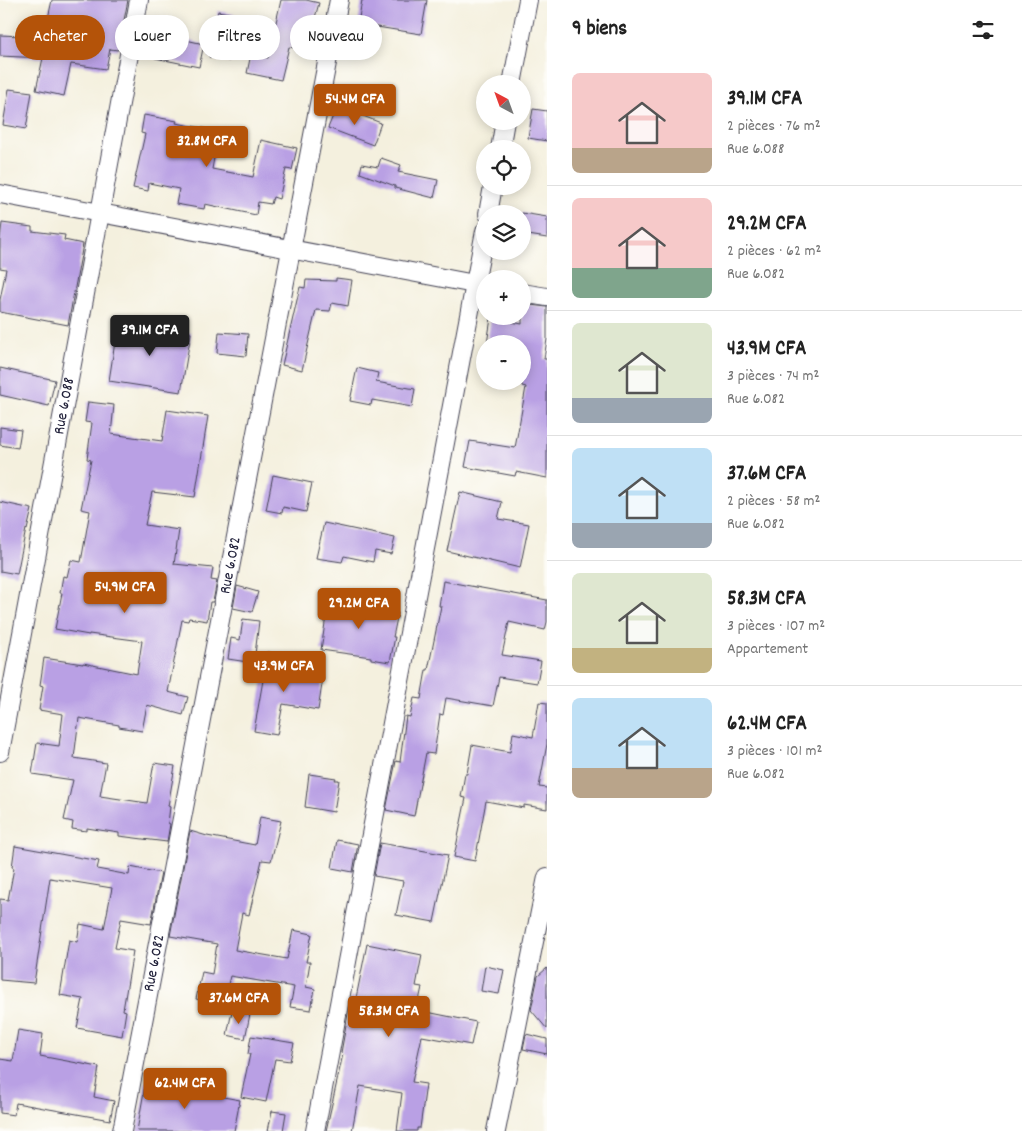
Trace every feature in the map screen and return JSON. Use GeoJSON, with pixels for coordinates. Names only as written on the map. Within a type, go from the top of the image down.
{"type":"FeatureCollection","features":[{"type":"Feature","properties":{"kind":"street","name":"Rue 6.088"},"geometry":{"type":"LineString","coordinates":[[0,752],[138,0]]}},
{"type":"Feature","properties":{"kind":"street","name":"Rue 6.082"},"geometry":{"type":"LineString","coordinates":[[122,1131],[339,0]]}},
{"type":"Feature","properties":{"kind":"street"},"geometry":{"type":"LineString","coordinates":[[514,75],[528,0]]}},
{"type":"Feature","properties":{"kind":"street"},"geometry":{"type":"LineString","coordinates":[[0,194],[476,284]]}},
{"type":"Feature","properties":{"kind":"street"},"geometry":{"type":"LineString","coordinates":[[531,294],[547,297]]}},
{"type":"Feature","properties":{"kind":"street"},"geometry":{"type":"LineString","coordinates":[[315,1131],[476,306]]}},
{"type":"Feature","properties":{"kind":"street"},"geometry":{"type":"LineString","coordinates":[[496,1131],[547,877]]}},
{"type":"Feature","properties":{"kind":"building"},"geometry":{"type":"Polygon","coordinates":[[[52,0],[128,0],[125,15],[115,15],[115,50],[110,49],[106,69],[71,64],[64,96],[36,90],[43,60],[105,60],[105,15],[49,15],[52,0]]]}},
{"type":"Feature","properties":{"kind":"building"},"geometry":{"type":"Polygon","coordinates":[[[281,0],[306,0],[319,3],[316,15],[290,15],[290,47],[281,80],[247,73],[250,60],[280,60],[280,15],[278,15],[281,0]]]}},
{"type":"Feature","properties":{"kind":"building"},"geometry":{"type":"Polygon","coordinates":[[[362,0],[427,0],[421,34],[382,28],[382,15],[360,15],[362,0]]]}},
{"type":"Feature","properties":{"kind":"building"},"geometry":{"type":"Polygon","coordinates":[[[218,11],[238,15],[217,15],[218,11]]]}},
{"type":"Feature","properties":{"kind":"building"},"geometry":{"type":"Polygon","coordinates":[[[0,35],[15,36],[15,57],[0,56],[0,35]]]}},
{"type":"Feature","properties":{"kind":"building"},"geometry":{"type":"Polygon","coordinates":[[[189,41],[199,43],[199,60],[201,60],[199,67],[165,60],[189,60],[189,41]]]}},
{"type":"Feature","properties":{"kind":"building"},"geometry":{"type":"Polygon","coordinates":[[[9,89],[32,92],[26,129],[3,125],[9,89]]]}},
{"type":"Feature","properties":{"kind":"building"},"geometry":{"type":"Polygon","coordinates":[[[337,106],[381,123],[373,145],[328,128],[337,106]]]}},
{"type":"Feature","properties":{"kind":"building"},"geometry":{"type":"Polygon","coordinates":[[[533,109],[547,111],[547,141],[528,138],[529,130],[531,130],[533,109]]]}},
{"type":"Feature","properties":{"kind":"building"},"geometry":{"type":"Polygon","coordinates":[[[144,115],[219,131],[212,169],[253,177],[261,140],[297,148],[292,170],[286,169],[279,199],[273,197],[271,204],[258,202],[256,215],[205,204],[204,209],[176,204],[179,189],[149,183],[148,191],[133,188],[145,134],[141,133],[144,115]]]}},
{"type":"Feature","properties":{"kind":"building"},"geometry":{"type":"Polygon","coordinates":[[[381,158],[401,165],[398,172],[438,180],[434,198],[395,188],[395,186],[360,173],[362,164],[378,167],[381,158]]]}},
{"type":"Feature","properties":{"kind":"building"},"geometry":{"type":"Polygon","coordinates":[[[531,214],[547,217],[547,238],[531,235],[531,214]]]}},
{"type":"Feature","properties":{"kind":"building"},"geometry":{"type":"Polygon","coordinates":[[[2,223],[32,227],[32,231],[65,235],[64,240],[83,244],[68,325],[0,312],[0,300],[6,269],[0,268],[2,223]]]}},
{"type":"Feature","properties":{"kind":"building"},"geometry":{"type":"Polygon","coordinates":[[[336,278],[352,280],[348,306],[332,303],[330,311],[316,310],[302,370],[282,365],[300,287],[305,288],[306,280],[336,281],[336,278]]]}},
{"type":"Feature","properties":{"kind":"building"},"geometry":{"type":"Polygon","coordinates":[[[531,305],[547,307],[547,339],[544,359],[547,359],[547,478],[516,472],[515,476],[465,467],[470,441],[515,448],[525,390],[531,390],[531,335],[488,335],[490,325],[531,325],[531,305]]]}},
{"type":"Feature","properties":{"kind":"building"},"geometry":{"type":"Polygon","coordinates":[[[118,322],[191,333],[181,392],[109,381],[118,322]]]}},
{"type":"Feature","properties":{"kind":"building"},"geometry":{"type":"Polygon","coordinates":[[[219,332],[248,334],[246,356],[217,353],[219,332]]]}},
{"type":"Feature","properties":{"kind":"building"},"geometry":{"type":"Polygon","coordinates":[[[0,368],[55,380],[49,406],[0,395],[0,368]]]}},
{"type":"Feature","properties":{"kind":"building"},"geometry":{"type":"Polygon","coordinates":[[[357,368],[378,373],[376,382],[415,389],[412,407],[372,400],[371,405],[350,401],[357,368]]]}},
{"type":"Feature","properties":{"kind":"building"},"geometry":{"type":"Polygon","coordinates":[[[88,402],[114,405],[111,434],[162,441],[167,410],[208,416],[195,497],[152,492],[145,525],[179,530],[174,564],[213,568],[211,580],[217,581],[213,602],[210,602],[207,621],[189,618],[188,621],[182,620],[168,692],[188,697],[183,715],[147,705],[142,731],[79,718],[74,758],[106,763],[100,796],[147,803],[154,763],[175,766],[168,806],[170,807],[168,823],[170,824],[167,842],[119,836],[119,833],[87,828],[87,831],[72,829],[73,822],[64,820],[73,780],[32,774],[37,743],[59,746],[63,714],[39,710],[43,686],[40,685],[44,658],[83,663],[137,674],[142,641],[55,629],[62,593],[60,593],[63,576],[67,577],[71,560],[81,562],[90,511],[81,509],[91,460],[87,459],[92,423],[85,422],[88,402]]]}},
{"type":"Feature","properties":{"kind":"building"},"geometry":{"type":"Polygon","coordinates":[[[0,427],[21,430],[18,448],[0,445],[0,427]]]}},
{"type":"Feature","properties":{"kind":"building"},"geometry":{"type":"Polygon","coordinates":[[[273,475],[312,483],[306,512],[283,507],[282,513],[266,510],[273,475]]]}},
{"type":"Feature","properties":{"kind":"building"},"geometry":{"type":"Polygon","coordinates":[[[460,492],[502,502],[498,519],[529,524],[520,568],[447,551],[460,492]]]}},
{"type":"Feature","properties":{"kind":"building"},"geometry":{"type":"Polygon","coordinates":[[[0,502],[32,509],[17,574],[0,571],[0,502]]]}},
{"type":"Feature","properties":{"kind":"building"},"geometry":{"type":"Polygon","coordinates":[[[324,523],[395,538],[391,554],[375,551],[373,562],[344,556],[342,562],[316,558],[324,523]]]}},
{"type":"Feature","properties":{"kind":"building"},"geometry":{"type":"Polygon","coordinates":[[[443,581],[547,600],[547,622],[545,630],[509,622],[502,655],[541,661],[537,683],[499,677],[493,706],[446,698],[443,715],[440,714],[434,754],[426,753],[414,816],[386,810],[396,761],[400,762],[406,716],[410,717],[414,698],[421,699],[441,606],[439,606],[443,581]]]}},
{"type":"Feature","properties":{"kind":"building"},"geometry":{"type":"Polygon","coordinates":[[[237,586],[258,592],[252,612],[233,608],[237,586]]]}},
{"type":"Feature","properties":{"kind":"building"},"geometry":{"type":"Polygon","coordinates":[[[329,596],[356,600],[356,603],[398,613],[390,662],[371,659],[371,657],[321,650],[329,596]]]}},
{"type":"Feature","properties":{"kind":"building"},"geometry":{"type":"Polygon","coordinates":[[[243,619],[259,621],[254,663],[228,659],[231,638],[240,640],[243,619]]]}},
{"type":"Feature","properties":{"kind":"building"},"geometry":{"type":"Polygon","coordinates":[[[268,652],[291,656],[288,672],[323,678],[318,710],[283,704],[277,735],[254,731],[268,652]]]}},
{"type":"Feature","properties":{"kind":"building"},"geometry":{"type":"Polygon","coordinates":[[[539,702],[547,703],[547,744],[539,787],[547,788],[547,809],[524,805],[524,808],[486,801],[475,861],[454,857],[466,798],[461,797],[472,745],[510,752],[513,733],[533,737],[539,702]]]}},
{"type":"Feature","properties":{"kind":"building"},"geometry":{"type":"Polygon","coordinates":[[[309,774],[339,780],[334,812],[305,807],[309,774]]]}},
{"type":"Feature","properties":{"kind":"building"},"geometry":{"type":"Polygon","coordinates":[[[260,817],[281,821],[271,861],[262,860],[249,915],[242,913],[235,950],[287,959],[293,930],[312,934],[306,962],[310,962],[306,987],[315,989],[311,1010],[290,1007],[294,987],[230,976],[223,1005],[196,999],[202,972],[212,974],[217,944],[170,936],[190,831],[255,845],[260,817]]]}},
{"type":"Feature","properties":{"kind":"building"},"geometry":{"type":"Polygon","coordinates":[[[337,840],[358,844],[353,872],[332,868],[337,840]]]}},
{"type":"Feature","properties":{"kind":"building"},"geometry":{"type":"Polygon","coordinates":[[[380,843],[448,855],[434,922],[396,915],[403,881],[374,876],[380,843]]]}},
{"type":"Feature","properties":{"kind":"building"},"geometry":{"type":"Polygon","coordinates":[[[15,846],[99,861],[97,869],[129,875],[130,867],[161,873],[151,924],[121,919],[115,948],[133,951],[123,1010],[126,1011],[122,1036],[77,1028],[83,999],[60,995],[69,940],[77,942],[80,924],[104,929],[112,888],[50,878],[34,983],[0,980],[0,899],[8,900],[14,868],[12,867],[15,846]]]}},
{"type":"Feature","properties":{"kind":"building"},"geometry":{"type":"Polygon","coordinates":[[[367,944],[422,955],[416,986],[422,987],[417,1010],[476,1022],[471,1045],[422,1036],[412,1082],[426,1084],[420,1128],[417,1128],[417,1131],[397,1131],[402,1093],[360,1086],[352,1131],[326,1131],[343,1054],[341,1053],[351,997],[356,998],[367,944]]]}},
{"type":"Feature","properties":{"kind":"building"},"geometry":{"type":"Polygon","coordinates":[[[485,966],[504,970],[499,994],[481,991],[485,966]]]}},
{"type":"Feature","properties":{"kind":"building"},"geometry":{"type":"Polygon","coordinates":[[[547,968],[547,1029],[531,1010],[538,976],[547,968]]]}},
{"type":"Feature","properties":{"kind":"building"},"geometry":{"type":"Polygon","coordinates":[[[232,1011],[250,1014],[245,1039],[227,1035],[232,1011]]]}},
{"type":"Feature","properties":{"kind":"building"},"geometry":{"type":"Polygon","coordinates":[[[18,1030],[43,1034],[40,1056],[99,1067],[94,1097],[114,1101],[110,1120],[16,1103],[14,1115],[0,1113],[0,1059],[13,1061],[18,1030]]]}},
{"type":"Feature","properties":{"kind":"building"},"geometry":{"type":"Polygon","coordinates":[[[526,1034],[547,1039],[547,1054],[523,1049],[526,1034]]]}},
{"type":"Feature","properties":{"kind":"building"},"geometry":{"type":"Polygon","coordinates":[[[251,1036],[294,1043],[290,1061],[275,1059],[266,1102],[241,1097],[250,1054],[248,1054],[251,1036]]]}},
{"type":"Feature","properties":{"kind":"building"},"geometry":{"type":"Polygon","coordinates":[[[146,1080],[179,1086],[179,1089],[240,1100],[234,1131],[137,1131],[146,1080]]]}},
{"type":"Feature","properties":{"kind":"building"},"geometry":{"type":"Polygon","coordinates":[[[272,1111],[286,1113],[283,1131],[268,1131],[272,1111]]]}}]}
